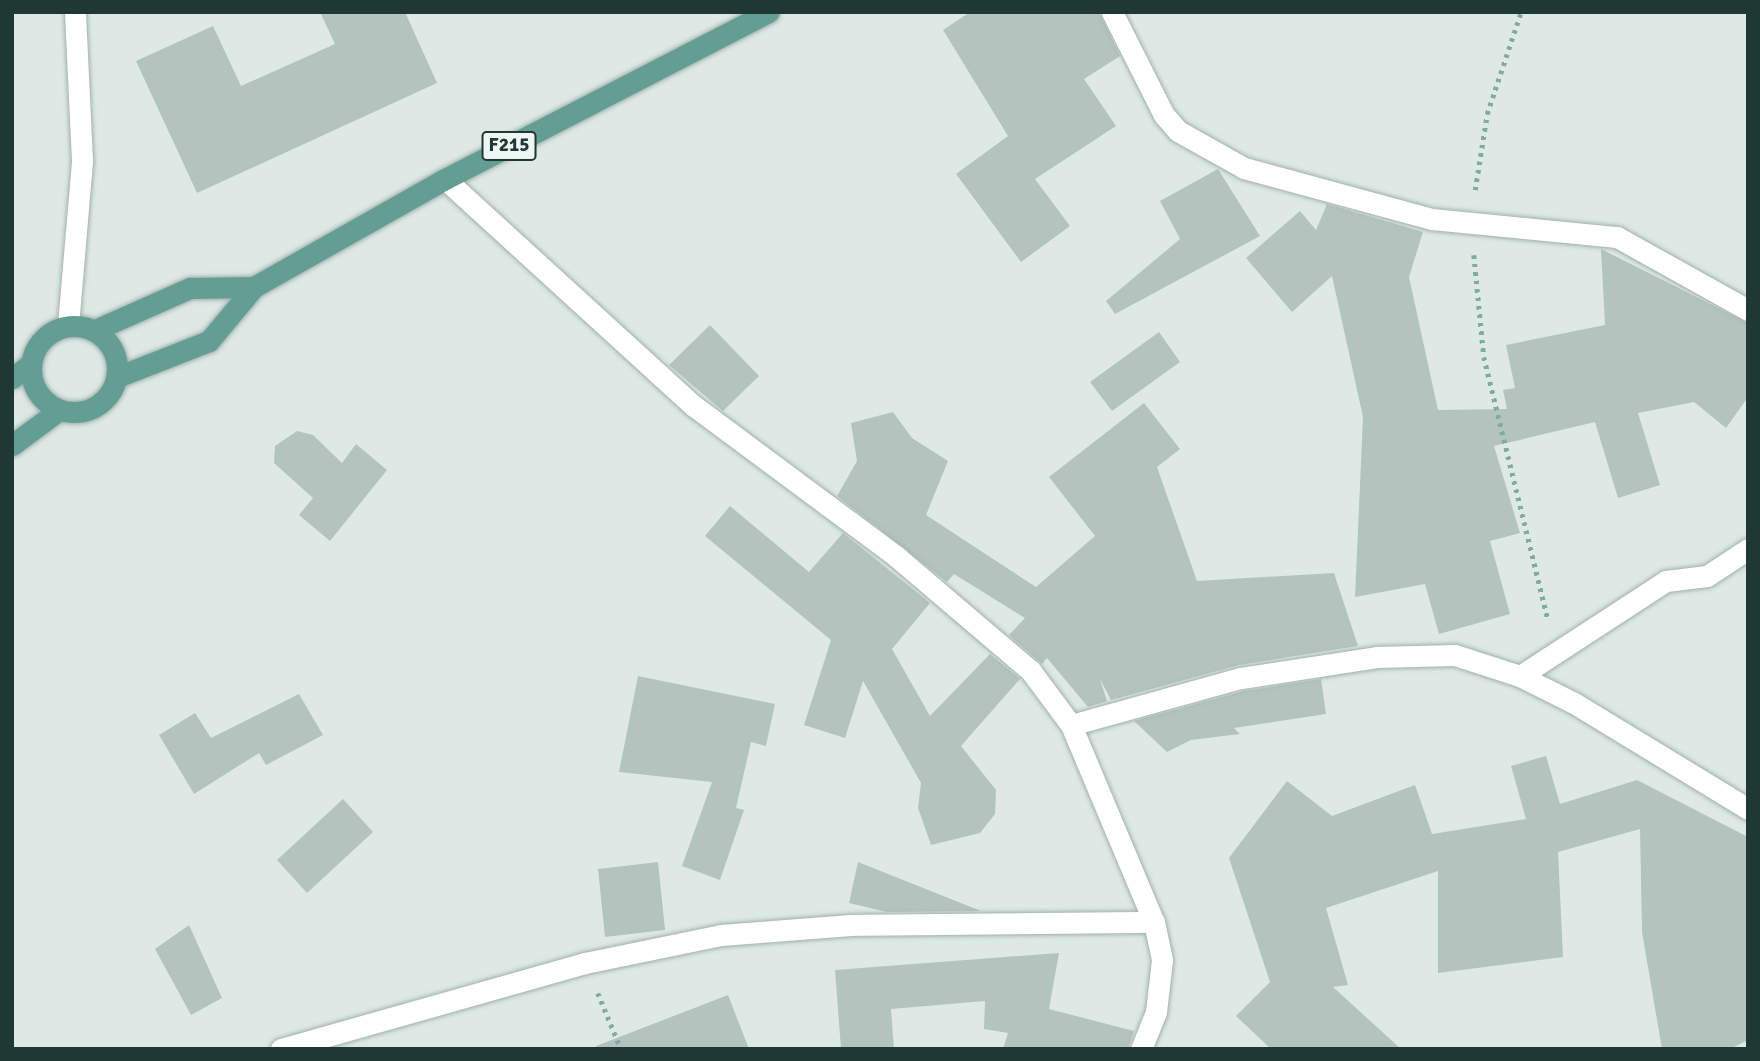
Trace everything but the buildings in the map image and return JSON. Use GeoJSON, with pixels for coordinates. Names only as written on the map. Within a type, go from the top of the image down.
{"type":"FeatureCollection","features":[{"type":"Feature","properties":{"kind":"main road","name":"F215"},"geometry":{"type":"LineString","coordinates":[[117,377],[209,341],[254,287],[444,179],[768,12]]}},
{"type":"Feature","properties":{"kind":"main road","name":"F215"},"geometry":{"type":"LineString","coordinates":[[96,330],[190,288],[254,287]]}},
{"type":"Feature","properties":{"kind":"main road"},"geometry":{"type":"LineString","coordinates":[[68,325],[96,330],[112,344],[117,377],[105,400],[83,412],[58,411],[36,394],[21,372],[50,332],[68,325]]}},
{"type":"Feature","properties":{"kind":"main road"},"geometry":{"type":"LineString","coordinates":[[12,445],[58,411]]}},
{"type":"Feature","properties":{"kind":"street"},"geometry":{"type":"LineString","coordinates":[[68,325],[82,161],[75,12]]}},
{"type":"Feature","properties":{"kind":"street"},"geometry":{"type":"LineString","coordinates":[[1112,12],[1178,131],[1244,168],[1313,191],[1470,223],[1617,237],[1748,310]]}},
{"type":"Feature","properties":{"kind":"street"},"geometry":{"type":"LineString","coordinates":[[444,179],[695,406],[897,557],[1020,661],[1071,725],[1154,922],[1161,960],[1156,1012],[1141,1049]]}},
{"type":"Feature","properties":{"kind":"street"},"geometry":{"type":"LineString","coordinates":[[1520,676],[1666,581],[1707,576],[1748,549]]}},
{"type":"Feature","properties":{"kind":"street"},"geometry":{"type":"LineString","coordinates":[[1071,725],[1241,678],[1376,657],[1455,655],[1520,676],[1748,809]]}},
{"type":"Feature","properties":{"kind":"street"},"geometry":{"type":"LineString","coordinates":[[281,1049],[585,963],[721,935],[850,925],[1154,922]]}},
{"type":"Feature","properties":{"kind":"path"},"geometry":{"type":"LineString","coordinates":[[1521,12],[1487,114],[1470,223],[1484,357],[1554,652]]}},
{"type":"Feature","properties":{"kind":"path"},"geometry":{"type":"LineString","coordinates":[[585,963],[621,1049]]}}]}
